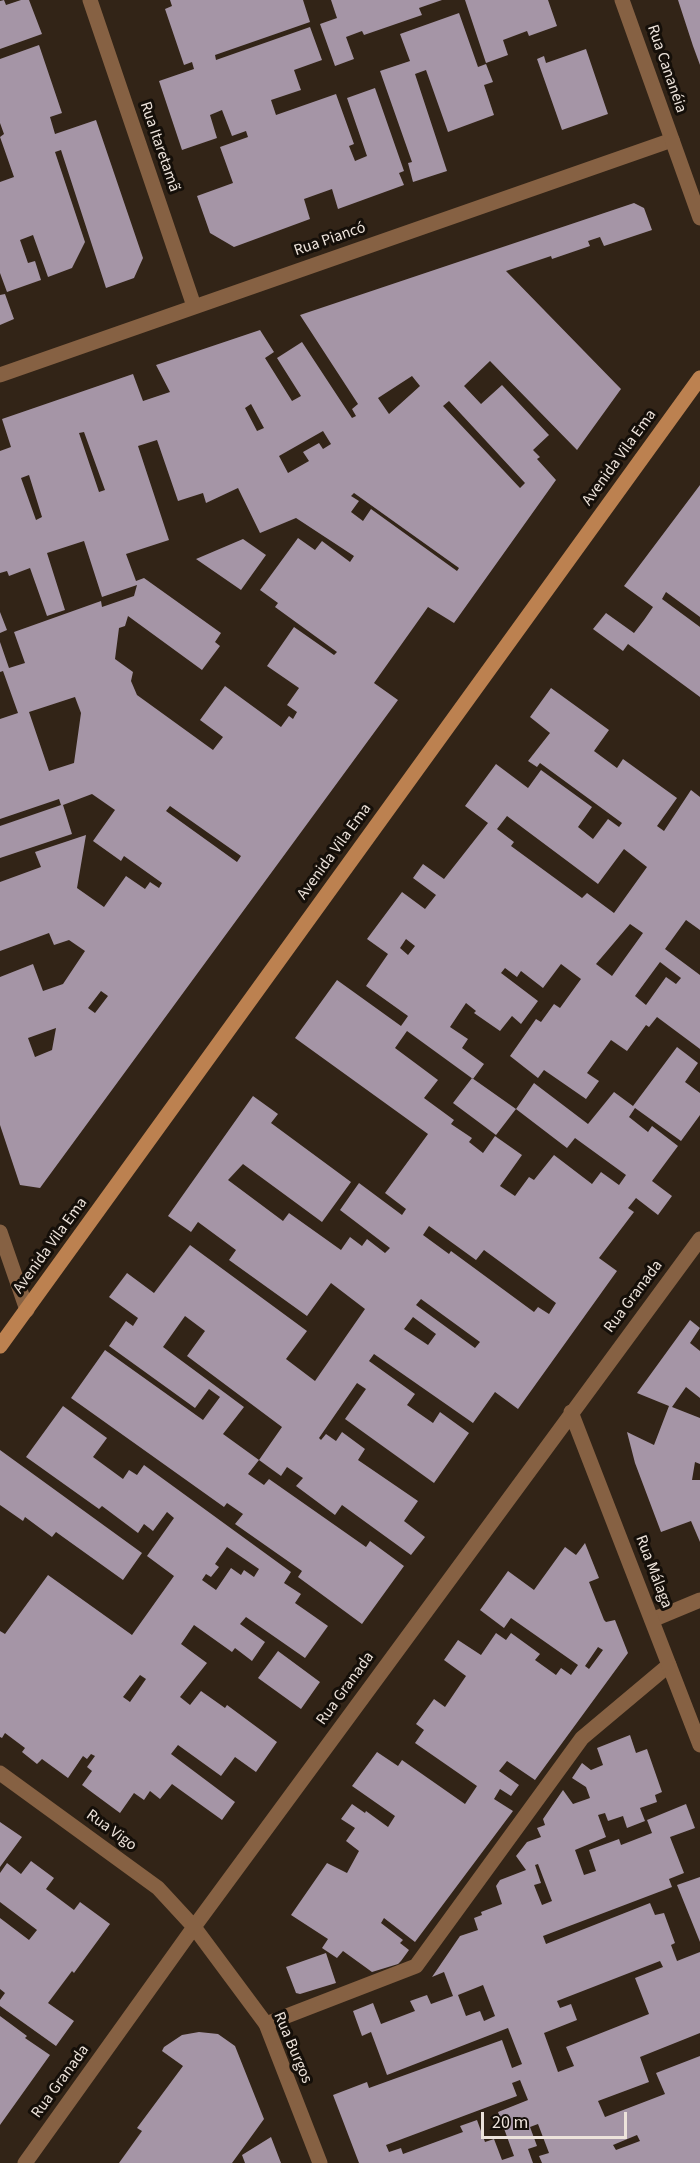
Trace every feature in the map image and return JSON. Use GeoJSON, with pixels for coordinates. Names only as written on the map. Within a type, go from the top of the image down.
{"type":"FeatureCollection","features":[{"type":"Feature","properties":{"kind":"main road","name":"Avenida Vila Ema"},"geometry":{"type":"LineString","coordinates":[[0,1346],[700,378]]}},
{"type":"Feature","properties":{"kind":"street","name":"Rua Itaretamã"},"geometry":{"type":"LineString","coordinates":[[90,0],[194,306]]}},
{"type":"Feature","properties":{"kind":"street","name":"Rua Cananéia"},"geometry":{"type":"LineString","coordinates":[[622,0],[700,218]]}},
{"type":"Feature","properties":{"kind":"street","name":"Rua Piancó"},"geometry":{"type":"LineString","coordinates":[[0,375],[672,140]]}},
{"type":"Feature","properties":{"kind":"street"},"geometry":{"type":"LineString","coordinates":[[0,1232],[27,1310]]}},
{"type":"Feature","properties":{"kind":"street","name":"Rua Granada"},"geometry":{"type":"LineString","coordinates":[[25,2163],[194,1927],[700,1239]]}},
{"type":"Feature","properties":{"kind":"street","name":"Rua Málaga"},"geometry":{"type":"LineString","coordinates":[[571,1412],[700,1745]]}},
{"type":"Feature","properties":{"kind":"street"},"geometry":{"type":"LineString","coordinates":[[652,1620],[700,1600]]}},
{"type":"Feature","properties":{"kind":"street"},"geometry":{"type":"LineString","coordinates":[[266,2024],[416,1966],[582,1738],[669,1665]]}},
{"type":"Feature","properties":{"kind":"street","name":"Rua Vigo"},"geometry":{"type":"LineString","coordinates":[[0,1773],[158,1888],[194,1927]]}},
{"type":"Feature","properties":{"kind":"street","name":"Rua Burgos"},"geometry":{"type":"LineString","coordinates":[[194,1927],[266,2024],[320,2163]]}},
{"type":"Feature","properties":{"kind":"building"},"geometry":{"type":"Polygon","coordinates":[[[4,0],[6,5],[29,0],[42,34],[0,49],[0,1],[4,0]]]}},
{"type":"Feature","properties":{"kind":"building"},"geometry":{"type":"Polygon","coordinates":[[[170,0],[303,0],[310,22],[215,55],[216,60],[310,27],[322,60],[294,70],[301,90],[271,100],[276,115],[336,94],[354,144],[349,146],[355,161],[367,156],[347,98],[375,88],[404,171],[399,173],[404,185],[338,209],[332,189],[304,199],[310,219],[234,247],[210,233],[197,196],[233,183],[220,147],[248,137],[246,131],[232,136],[222,110],[210,115],[217,138],[182,150],[159,81],[194,69],[192,62],[184,65],[165,9],[172,6],[170,0]]]}},
{"type":"Feature","properties":{"kind":"building"},"geometry":{"type":"Polygon","coordinates":[[[331,0],[442,0],[419,8],[422,15],[364,35],[362,31],[346,37],[354,59],[335,66],[320,24],[337,18],[331,0]]]}},
{"type":"Feature","properties":{"kind":"building"},"geometry":{"type":"Polygon","coordinates":[[[465,0],[548,0],[557,26],[529,36],[527,31],[503,40],[508,55],[486,63],[465,0]]]}},
{"type":"Feature","properties":{"kind":"building"},"geometry":{"type":"Polygon","coordinates":[[[678,0],[700,0],[700,65],[693,46],[678,0]]]}},
{"type":"Feature","properties":{"kind":"building"},"geometry":{"type":"Polygon","coordinates":[[[459,13],[478,67],[486,64],[493,82],[484,85],[494,115],[448,132],[426,70],[415,74],[447,171],[413,182],[408,163],[412,162],[380,71],[410,61],[400,34],[459,13]]]}},
{"type":"Feature","properties":{"kind":"building"},"geometry":{"type":"Polygon","coordinates":[[[39,45],[62,113],[50,117],[55,134],[96,120],[143,258],[134,278],[106,288],[61,150],[55,152],[85,242],[72,268],[48,277],[33,235],[20,240],[28,263],[35,261],[41,280],[7,292],[0,273],[0,182],[14,177],[0,137],[4,134],[0,123],[0,59],[39,45]]]}},
{"type":"Feature","properties":{"kind":"building"},"geometry":{"type":"Polygon","coordinates":[[[586,49],[608,114],[562,130],[537,59],[544,56],[546,63],[586,49]]]}},
{"type":"Feature","properties":{"kind":"building"},"geometry":{"type":"Polygon","coordinates":[[[634,203],[644,208],[652,230],[604,246],[600,237],[588,241],[590,246],[506,271],[621,389],[577,450],[490,361],[464,386],[481,404],[502,385],[549,435],[533,450],[540,457],[537,459],[556,480],[454,623],[428,607],[374,683],[398,700],[40,1188],[20,1185],[0,1125],[0,977],[33,964],[43,991],[63,984],[85,951],[69,940],[54,945],[49,933],[0,951],[0,882],[41,867],[35,852],[86,835],[77,888],[104,907],[126,876],[145,889],[150,882],[159,888],[162,883],[124,856],[121,861],[93,841],[115,810],[92,794],[63,805],[72,834],[0,858],[0,826],[61,805],[59,799],[0,819],[0,719],[18,713],[3,671],[0,672],[0,642],[9,668],[25,663],[14,632],[101,601],[102,607],[134,596],[137,585],[102,597],[84,541],[47,553],[65,610],[47,616],[30,568],[9,576],[7,571],[0,573],[0,451],[11,447],[2,419],[133,374],[143,401],[170,392],[156,365],[260,330],[274,352],[265,358],[292,401],[301,396],[277,358],[302,342],[352,418],[356,416],[352,409],[358,404],[300,315],[634,203]],[[412,376],[378,398],[389,414],[420,386],[412,376]],[[449,401],[443,406],[520,488],[525,483],[449,401]],[[251,404],[245,408],[257,431],[264,428],[251,404]],[[323,431],[279,456],[288,473],[309,461],[303,452],[319,443],[323,449],[331,444],[323,431]],[[84,432],[79,433],[99,492],[105,490],[84,432]],[[157,440],[138,446],[169,540],[126,554],[136,581],[144,578],[221,633],[215,642],[220,646],[202,670],[128,616],[125,626],[119,628],[115,659],[133,672],[131,681],[137,695],[213,750],[223,737],[200,720],[225,686],[281,727],[289,716],[293,719],[297,712],[287,705],[299,688],[267,666],[294,627],[334,655],[337,652],[275,607],[278,603],[260,590],[298,538],[315,550],[322,541],[350,562],[354,556],[296,518],[260,533],[238,488],[206,503],[203,493],[178,501],[157,440]],[[29,475],[21,478],[36,520],[42,517],[29,475]],[[354,493],[351,496],[359,501],[351,512],[363,521],[371,509],[457,571],[459,568],[354,493]],[[75,697],[29,712],[49,771],[74,763],[81,713],[75,697]],[[170,806],[166,811],[237,862],[241,856],[170,806]],[[101,991],[88,1008],[95,1013],[108,996],[101,991]],[[56,1028],[28,1038],[35,1057],[52,1050],[56,1028]]]}},
{"type":"Feature","properties":{"kind":"building"},"geometry":{"type":"Polygon","coordinates":[[[5,294],[14,319],[0,325],[0,295],[5,294]]]}},
{"type":"Feature","properties":{"kind":"building"},"geometry":{"type":"Polygon","coordinates":[[[700,485],[700,617],[666,592],[662,599],[700,627],[700,697],[628,644],[623,651],[593,629],[606,613],[634,633],[644,620],[653,607],[624,586],[700,485]]]}},
{"type":"Feature","properties":{"kind":"building"},"geometry":{"type":"Polygon","coordinates":[[[243,539],[266,555],[241,590],[196,559],[243,539]]]}},
{"type":"Feature","properties":{"kind":"building"},"geometry":{"type":"Polygon","coordinates":[[[0,612],[7,630],[0,633],[0,612]]]}},
{"type":"Feature","properties":{"kind":"building"},"geometry":{"type":"Polygon","coordinates":[[[551,688],[609,730],[594,751],[617,768],[623,759],[677,798],[657,826],[664,831],[691,790],[700,797],[700,930],[686,920],[665,949],[700,975],[700,1049],[657,1017],[649,1027],[646,1025],[627,1051],[611,1040],[587,1073],[599,1081],[586,1099],[544,1070],[538,1078],[510,1056],[536,1019],[541,1022],[554,1004],[560,1008],[581,979],[561,964],[543,988],[521,971],[517,977],[505,968],[501,973],[538,1001],[521,1024],[512,1016],[500,1031],[474,1013],[476,1011],[466,1003],[450,1027],[468,1039],[462,1048],[484,1064],[473,1079],[407,1031],[395,1048],[438,1080],[424,1098],[454,1120],[451,1124],[472,1138],[469,1142],[483,1153],[495,1136],[522,1155],[500,1186],[515,1196],[529,1177],[534,1180],[554,1155],[592,1184],[601,1172],[619,1185],[626,1175],[575,1138],[567,1148],[516,1109],[534,1083],[588,1124],[614,1092],[633,1106],[677,1047],[698,1063],[685,1082],[700,1093],[700,1115],[681,1141],[635,1108],[629,1117],[648,1132],[652,1126],[678,1146],[652,1181],[672,1196],[658,1215],[636,1198],[628,1208],[634,1212],[599,1258],[617,1271],[518,1409],[495,1392],[473,1423],[374,1354],[369,1361],[415,1394],[407,1405],[433,1423],[440,1412],[469,1433],[434,1483],[345,1419],[366,1389],[357,1383],[319,1438],[321,1440],[326,1434],[336,1441],[342,1432],[365,1449],[358,1460],[418,1501],[404,1521],[425,1537],[411,1555],[342,1505],[335,1515],[296,1486],[303,1478],[287,1467],[281,1476],[259,1460],[248,1474],[264,1485],[269,1479],[366,1547],[370,1541],[404,1566],[362,1624],[298,1577],[302,1571],[235,1524],[243,1514],[227,1503],[224,1507],[71,1398],[105,1350],[203,1420],[220,1397],[209,1389],[195,1408],[109,1346],[126,1321],[133,1326],[138,1318],[109,1297],[127,1273],[154,1293],[190,1245],[307,1331],[286,1359],[315,1381],[365,1309],[331,1283],[307,1316],[229,1260],[236,1250],[198,1222],[191,1232],[168,1216],[253,1096],[278,1114],[271,1123],[351,1182],[322,1222],[243,1164],[228,1180],[283,1221],[289,1213],[341,1250],[350,1237],[362,1246],[367,1239],[385,1253],[390,1248],[340,1210],[359,1183],[402,1215],[406,1209],[385,1193],[428,1134],[295,1038],[337,980],[401,1026],[408,1016],[366,986],[388,954],[367,939],[402,892],[425,909],[436,895],[413,878],[423,864],[444,879],[488,823],[465,806],[496,764],[528,788],[541,770],[592,807],[578,827],[593,839],[608,819],[619,827],[622,823],[540,763],[537,767],[528,761],[550,733],[530,717],[551,688]],[[507,816],[497,829],[514,842],[511,846],[582,898],[587,893],[614,913],[647,867],[624,849],[598,884],[507,816]],[[630,924],[596,964],[612,976],[643,933],[630,924]],[[406,939],[400,948],[408,955],[415,946],[406,939]],[[660,962],[635,996],[646,1005],[666,977],[676,984],[681,978],[660,962]],[[429,1226],[423,1235],[449,1254],[451,1251],[534,1312],[538,1307],[549,1314],[556,1303],[484,1250],[476,1260],[429,1226]],[[421,1299],[416,1305],[475,1348],[480,1342],[421,1299]],[[185,1316],[163,1347],[244,1407],[223,1434],[259,1460],[282,1427],[187,1356],[205,1331],[185,1316]],[[413,1317],[404,1329],[428,1345],[436,1334],[413,1317]]]}},
{"type":"Feature","properties":{"kind":"building"},"geometry":{"type":"Polygon","coordinates":[[[472,1078],[516,1109],[496,1135],[453,1103],[472,1078]]]}},
{"type":"Feature","properties":{"kind":"building"},"geometry":{"type":"Polygon","coordinates":[[[690,1320],[700,1328],[690,1343],[700,1351],[700,1398],[686,1387],[672,1407],[700,1418],[700,1464],[695,1462],[692,1480],[700,1480],[700,1542],[691,1521],[661,1532],[635,1463],[627,1432],[654,1445],[669,1406],[637,1393],[690,1320]]]}},
{"type":"Feature","properties":{"kind":"building"},"geometry":{"type":"Polygon","coordinates":[[[63,1406],[107,1438],[93,1457],[123,1479],[129,1470],[137,1475],[144,1465],[291,1572],[284,1583],[301,1594],[295,1603],[328,1626],[305,1658],[246,1617],[240,1624],[265,1642],[252,1661],[235,1648],[232,1652],[194,1625],[181,1644],[207,1663],[180,1697],[190,1705],[201,1691],[225,1708],[227,1705],[277,1742],[256,1772],[235,1757],[221,1776],[178,1745],[171,1754],[235,1802],[222,1820],[172,1784],[160,1799],[150,1791],[144,1800],[134,1793],[120,1813],[82,1785],[92,1771],[87,1767],[95,1756],[91,1754],[87,1759],[83,1756],[68,1778],[42,1759],[37,1764],[22,1752],[25,1748],[5,1733],[2,1738],[0,1737],[0,1631],[5,1634],[48,1575],[132,1635],[174,1576],[147,1556],[174,1518],[167,1512],[153,1531],[144,1524],[138,1533],[102,1506],[99,1509],[26,1457],[63,1406]],[[227,1547],[215,1564],[219,1567],[211,1577],[206,1574],[202,1580],[216,1590],[231,1568],[241,1575],[244,1570],[254,1577],[259,1569],[227,1547]],[[140,1675],[123,1697],[130,1702],[146,1679],[140,1675]]]}},
{"type":"Feature","properties":{"kind":"building"},"geometry":{"type":"Polygon","coordinates":[[[0,1450],[142,1553],[123,1580],[56,1532],[52,1537],[25,1517],[23,1521],[0,1505],[0,1450]]]}},
{"type":"Feature","properties":{"kind":"building"},"geometry":{"type":"Polygon","coordinates":[[[585,1543],[599,1578],[589,1582],[604,1620],[606,1622],[615,1620],[628,1653],[535,1780],[507,1761],[499,1771],[519,1785],[511,1796],[500,1789],[494,1799],[513,1811],[415,1942],[384,1918],[381,1923],[403,1940],[400,1943],[409,1950],[401,1961],[372,1972],[343,1951],[337,1958],[322,1948],[328,1939],[291,1915],[327,1863],[347,1873],[359,1851],[346,1841],[355,1828],[341,1819],[352,1804],[388,1827],[395,1816],[352,1786],[377,1752],[398,1766],[402,1760],[465,1804],[477,1786],[415,1743],[424,1730],[416,1724],[434,1699],[445,1707],[466,1676],[444,1660],[458,1640],[481,1655],[496,1633],[506,1640],[511,1633],[540,1654],[535,1660],[556,1675],[561,1668],[571,1675],[578,1665],[511,1618],[504,1628],[480,1610],[508,1571],[534,1590],[565,1547],[576,1555],[585,1543]],[[598,1647],[585,1666],[589,1669],[603,1650],[598,1647]]]}},
{"type":"Feature","properties":{"kind":"building"},"geometry":{"type":"Polygon","coordinates":[[[278,1651],[320,1682],[301,1709],[258,1678],[278,1651]]]}},
{"type":"Feature","properties":{"kind":"building"},"geometry":{"type":"Polygon","coordinates":[[[630,1735],[636,1753],[647,1749],[662,1792],[655,1795],[657,1802],[640,1808],[645,1821],[627,1828],[623,1816],[608,1821],[605,1813],[598,1815],[606,1837],[575,1850],[584,1875],[596,1871],[589,1850],[619,1839],[621,1845],[652,1833],[647,1820],[686,1804],[695,1828],[670,1837],[684,1873],[669,1879],[672,1887],[543,1936],[546,1944],[650,1903],[655,1915],[664,1913],[675,1943],[671,1945],[677,1961],[700,1952],[700,2033],[640,2057],[649,2082],[598,2101],[605,2117],[665,2094],[656,2073],[700,2056],[700,2163],[542,2163],[539,2156],[549,2153],[538,2124],[530,2127],[537,2146],[528,2149],[533,2163],[359,2163],[333,2095],[367,2082],[369,2088],[502,2040],[512,2068],[522,2064],[508,2028],[387,2075],[371,2032],[362,2036],[353,2011],[373,2003],[381,2024],[415,2011],[410,2001],[427,1995],[431,2004],[453,1996],[444,1972],[432,1977],[460,1936],[478,1930],[474,1918],[482,1915],[481,1912],[502,1904],[496,1886],[500,1880],[526,1870],[516,1856],[527,1842],[541,1837],[537,1828],[545,1825],[543,1819],[563,1790],[573,1804],[590,1798],[586,1787],[572,1778],[582,1763],[591,1770],[603,1765],[597,1748],[630,1735]],[[538,1864],[535,1865],[541,1883],[534,1885],[542,1905],[552,1901],[538,1864]],[[660,1961],[557,2001],[560,2008],[571,2004],[577,2020],[544,2033],[558,2072],[574,2066],[566,2047],[649,2014],[635,1978],[663,1967],[660,1961]],[[483,1985],[458,1995],[466,2016],[480,2011],[484,2021],[495,2016],[483,1985]],[[520,2080],[512,2083],[517,2096],[386,2145],[389,2152],[401,2148],[403,2154],[463,2132],[460,2126],[477,2120],[485,2142],[494,2139],[502,2160],[514,2156],[498,2112],[528,2100],[520,2080]],[[637,2135],[613,2145],[616,2150],[640,2141],[637,2135]]]}},
{"type":"Feature","properties":{"kind":"building"},"geometry":{"type":"Polygon","coordinates":[[[0,1822],[22,1837],[0,1867],[0,1822]]]}},
{"type":"Feature","properties":{"kind":"building"},"geometry":{"type":"Polygon","coordinates":[[[31,1861],[54,1878],[46,1889],[74,1910],[80,1902],[110,1924],[74,1973],[72,1971],[48,2003],[74,2021],[56,2046],[0,2006],[0,2000],[5,1993],[0,1989],[0,1918],[29,1940],[37,1930],[0,1902],[0,1873],[7,1863],[21,1874],[31,1861]]]}},
{"type":"Feature","properties":{"kind":"building"},"geometry":{"type":"Polygon","coordinates":[[[700,1877],[700,1942],[677,1885],[700,1877]]]}},
{"type":"Feature","properties":{"kind":"building"},"geometry":{"type":"Polygon","coordinates":[[[326,1953],[336,1983],[300,1994],[296,1993],[286,1967],[326,1953]]]}},
{"type":"Feature","properties":{"kind":"building"},"geometry":{"type":"Polygon","coordinates":[[[0,2016],[27,2036],[25,2038],[50,2055],[0,2125],[0,2016]]]}},
{"type":"Feature","properties":{"kind":"building"},"geometry":{"type":"Polygon","coordinates":[[[199,2032],[218,2034],[235,2046],[264,2119],[232,2163],[119,2163],[142,2131],[137,2128],[183,2066],[162,2051],[164,2047],[182,2035],[199,2032]]]}},
{"type":"Feature","properties":{"kind":"building"},"geometry":{"type":"Polygon","coordinates":[[[271,2137],[281,2163],[245,2163],[242,2155],[271,2137]]]}}]}
